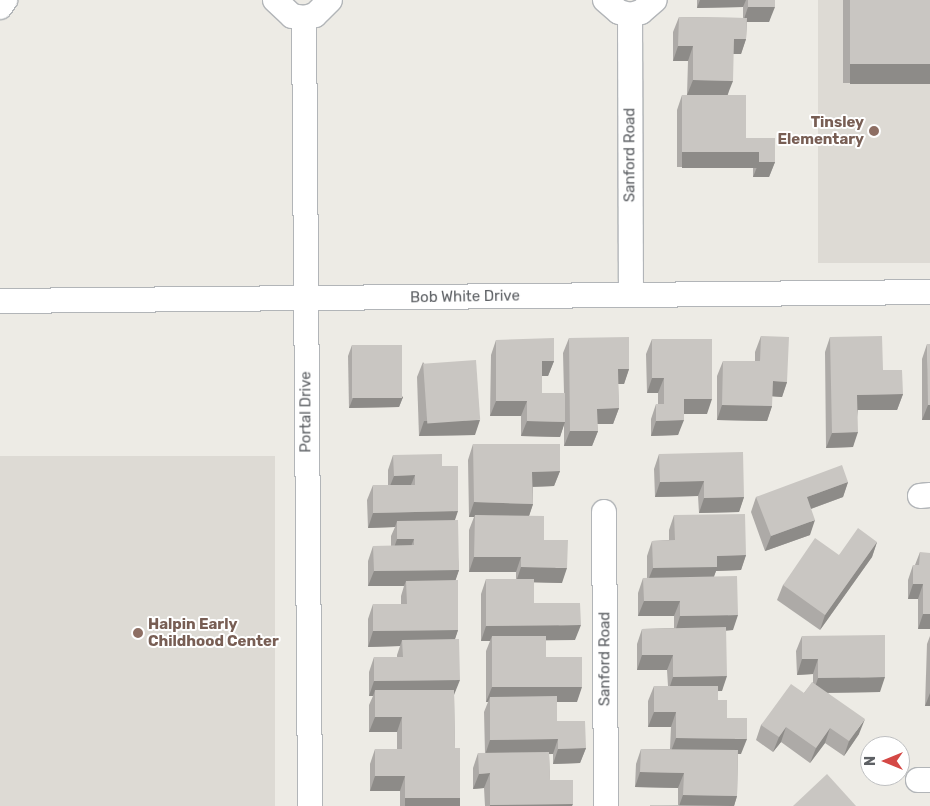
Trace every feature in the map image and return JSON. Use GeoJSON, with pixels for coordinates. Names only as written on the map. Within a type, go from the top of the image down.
{"type":"FeatureCollection","features":[{"type":"Feature","properties":{"kind":"street"},"geometry":{"type":"LineString","coordinates":[[0,7],[5,0]]}},
{"type":"Feature","properties":{"kind":"street"},"geometry":{"type":"LineString","coordinates":[[275,0],[292,16],[304,18],[315,15],[330,0]]}},
{"type":"Feature","properties":{"kind":"street"},"geometry":{"type":"LineString","coordinates":[[605,0],[618,12],[630,15],[641,12],[654,0]]}},
{"type":"Feature","properties":{"kind":"street","name":"Sanford Road"},"geometry":{"type":"LineString","coordinates":[[630,15],[630,295]]}},
{"type":"Feature","properties":{"kind":"street","name":"Portal Drive"},"geometry":{"type":"LineString","coordinates":[[304,18],[310,806]]}},
{"type":"Feature","properties":{"kind":"street","name":"Bob White Drive"},"geometry":{"type":"LineString","coordinates":[[0,301],[930,292]]}},
{"type":"Feature","properties":{"kind":"street","name":"Sanford Road"},"geometry":{"type":"LineString","coordinates":[[604,512],[606,806]]}},
{"type":"Feature","properties":{"kind":"shaded area","name":"Tinsley Elementary"},"geometry":{"type":"Polygon","coordinates":[[[818,0],[930,0],[930,263],[818,263],[818,0]]]}},
{"type":"Feature","properties":{"kind":"shaded area","name":"Halpin Early Childhood Center"},"geometry":{"type":"Polygon","coordinates":[[[0,456],[275,456],[275,806],[0,806],[0,456]]]}},
{"type":"Feature","properties":{"kind":"building"},"geometry":{"type":"Polygon","coordinates":[[[748,0],[775,0],[775,7],[748,7],[748,0]]]}},
{"type":"Feature","properties":{"kind":"building"},"geometry":{"type":"Polygon","coordinates":[[[850,0],[930,0],[930,64],[850,64],[850,0]]]}},
{"type":"Feature","properties":{"kind":"building"},"geometry":{"type":"Polygon","coordinates":[[[679,17],[747,18],[746,39],[734,39],[733,81],[693,80],[693,46],[678,46],[679,17]]]}},
{"type":"Feature","properties":{"kind":"building"},"geometry":{"type":"Polygon","coordinates":[[[682,95],[746,95],[746,138],[775,138],[775,162],[759,162],[759,152],[682,152],[682,95]]]}},
{"type":"Feature","properties":{"kind":"building"},"geometry":{"type":"Polygon","coordinates":[[[761,336],[789,337],[787,382],[773,381],[772,406],[722,405],[723,361],[760,361],[761,336]]]}},
{"type":"Feature","properties":{"kind":"building"},"geometry":{"type":"Polygon","coordinates":[[[882,336],[883,370],[902,370],[903,394],[857,395],[858,432],[832,433],[830,337],[882,336]]]}},
{"type":"Feature","properties":{"kind":"building"},"geometry":{"type":"Polygon","coordinates":[[[629,337],[629,369],[618,369],[619,408],[597,409],[598,431],[570,431],[569,338],[629,337]]]}},
{"type":"Feature","properties":{"kind":"building"},"geometry":{"type":"Polygon","coordinates":[[[554,338],[554,361],[542,361],[542,393],[565,393],[565,422],[527,421],[527,401],[496,401],[496,340],[554,338]]]}},
{"type":"Feature","properties":{"kind":"building"},"geometry":{"type":"Polygon","coordinates":[[[652,339],[712,339],[712,399],[684,399],[684,420],[656,421],[656,404],[664,404],[664,378],[652,378],[652,339]]]}},
{"type":"Feature","properties":{"kind":"building"},"geometry":{"type":"Polygon","coordinates":[[[927,344],[930,344],[930,405],[928,405],[927,344]]]}},
{"type":"Feature","properties":{"kind":"building"},"geometry":{"type":"Polygon","coordinates":[[[352,345],[402,345],[402,398],[352,398],[352,345]]]}},
{"type":"Feature","properties":{"kind":"building"},"geometry":{"type":"Polygon","coordinates":[[[476,360],[480,420],[427,424],[423,364],[476,360]]]}},
{"type":"Feature","properties":{"kind":"building"},"geometry":{"type":"Polygon","coordinates":[[[473,444],[560,444],[560,471],[532,472],[533,504],[474,502],[473,444]]]}},
{"type":"Feature","properties":{"kind":"building"},"geometry":{"type":"Polygon","coordinates":[[[743,452],[744,497],[704,498],[704,481],[660,482],[659,454],[743,452]]]}},
{"type":"Feature","properties":{"kind":"building"},"geometry":{"type":"Polygon","coordinates":[[[442,454],[442,466],[458,466],[458,511],[373,513],[373,485],[415,485],[415,475],[394,476],[393,455],[442,454]]]}},
{"type":"Feature","properties":{"kind":"building"},"geometry":{"type":"Polygon","coordinates":[[[842,465],[848,482],[807,497],[815,520],[771,536],[756,497],[842,465]]]}},
{"type":"Feature","properties":{"kind":"building"},"geometry":{"type":"Polygon","coordinates":[[[745,514],[746,555],[717,556],[717,567],[653,568],[652,541],[675,540],[674,515],[745,514]]]}},
{"type":"Feature","properties":{"kind":"building"},"geometry":{"type":"Polygon","coordinates":[[[475,515],[544,516],[544,540],[568,540],[567,568],[521,567],[521,557],[474,557],[475,515]]]}},
{"type":"Feature","properties":{"kind":"building"},"geometry":{"type":"Polygon","coordinates":[[[458,520],[459,570],[374,571],[373,546],[414,545],[414,539],[397,539],[397,521],[458,520]]]}},
{"type":"Feature","properties":{"kind":"building"},"geometry":{"type":"Polygon","coordinates":[[[858,528],[877,542],[825,615],[783,585],[815,538],[839,555],[858,528]]]}},
{"type":"Feature","properties":{"kind":"building"},"geometry":{"type":"Polygon","coordinates":[[[920,552],[930,553],[930,614],[923,614],[923,584],[913,584],[913,565],[919,565],[920,552]]]}},
{"type":"Feature","properties":{"kind":"building"},"geometry":{"type":"Polygon","coordinates":[[[737,576],[738,615],[680,616],[680,601],[644,601],[643,578],[737,576]]]}},
{"type":"Feature","properties":{"kind":"building"},"geometry":{"type":"Polygon","coordinates":[[[486,579],[534,579],[534,603],[580,603],[581,625],[486,626],[486,579]]]}},
{"type":"Feature","properties":{"kind":"building"},"geometry":{"type":"Polygon","coordinates":[[[458,580],[458,630],[373,631],[373,604],[407,604],[406,581],[458,580]]]}},
{"type":"Feature","properties":{"kind":"building"},"geometry":{"type":"Polygon","coordinates":[[[726,627],[727,676],[673,677],[673,655],[642,655],[642,629],[726,627]]]}},
{"type":"Feature","properties":{"kind":"building"},"geometry":{"type":"Polygon","coordinates":[[[885,635],[885,677],[818,678],[818,659],[802,659],[802,636],[885,635]]]}},
{"type":"Feature","properties":{"kind":"building"},"geometry":{"type":"Polygon","coordinates":[[[492,636],[546,636],[546,657],[582,657],[582,687],[492,687],[492,636]]]}},
{"type":"Feature","properties":{"kind":"building"},"geometry":{"type":"Polygon","coordinates":[[[459,639],[460,680],[374,681],[374,657],[403,657],[402,640],[459,639]]]}},
{"type":"Feature","properties":{"kind":"building"},"geometry":{"type":"Polygon","coordinates":[[[812,682],[865,719],[849,741],[830,728],[816,748],[786,727],[779,737],[761,725],[791,684],[804,693],[812,682]]]}},
{"type":"Feature","properties":{"kind":"building"},"geometry":{"type":"Polygon","coordinates":[[[654,686],[718,686],[718,700],[727,700],[727,718],[747,718],[747,739],[676,738],[676,712],[654,712],[654,686]]]}},
{"type":"Feature","properties":{"kind":"building"},"geometry":{"type":"Polygon","coordinates":[[[375,690],[454,690],[455,748],[460,748],[460,798],[405,798],[405,776],[375,776],[375,749],[402,749],[402,717],[375,717],[375,690]]]}},
{"type":"Feature","properties":{"kind":"building"},"geometry":{"type":"Polygon","coordinates":[[[557,696],[557,721],[585,721],[586,748],[558,749],[558,739],[490,740],[490,697],[557,696]]]}},
{"type":"Feature","properties":{"kind":"building"},"geometry":{"type":"Polygon","coordinates":[[[641,749],[738,750],[737,796],[683,795],[684,773],[640,772],[641,749]]]}},
{"type":"Feature","properties":{"kind":"building"},"geometry":{"type":"Polygon","coordinates":[[[549,752],[550,780],[573,780],[573,804],[490,805],[490,773],[479,774],[478,753],[549,752]]]}},
{"type":"Feature","properties":{"kind":"building"},"geometry":{"type":"Polygon","coordinates":[[[827,774],[856,806],[793,806],[827,774]]]}},
{"type":"Feature","properties":{"kind":"building"},"geometry":{"type":"Polygon","coordinates":[[[650,805],[731,806],[650,806],[650,805]]]}},
{"type":"Feature","properties":{"kind":"place","name":"Tinsley Elementary"},"geometry":{"type":"Point","coordinates":[874,131]}},
{"type":"Feature","properties":{"kind":"place","name":"Halpin Early Childhood Center"},"geometry":{"type":"Point","coordinates":[138,633]}}]}
